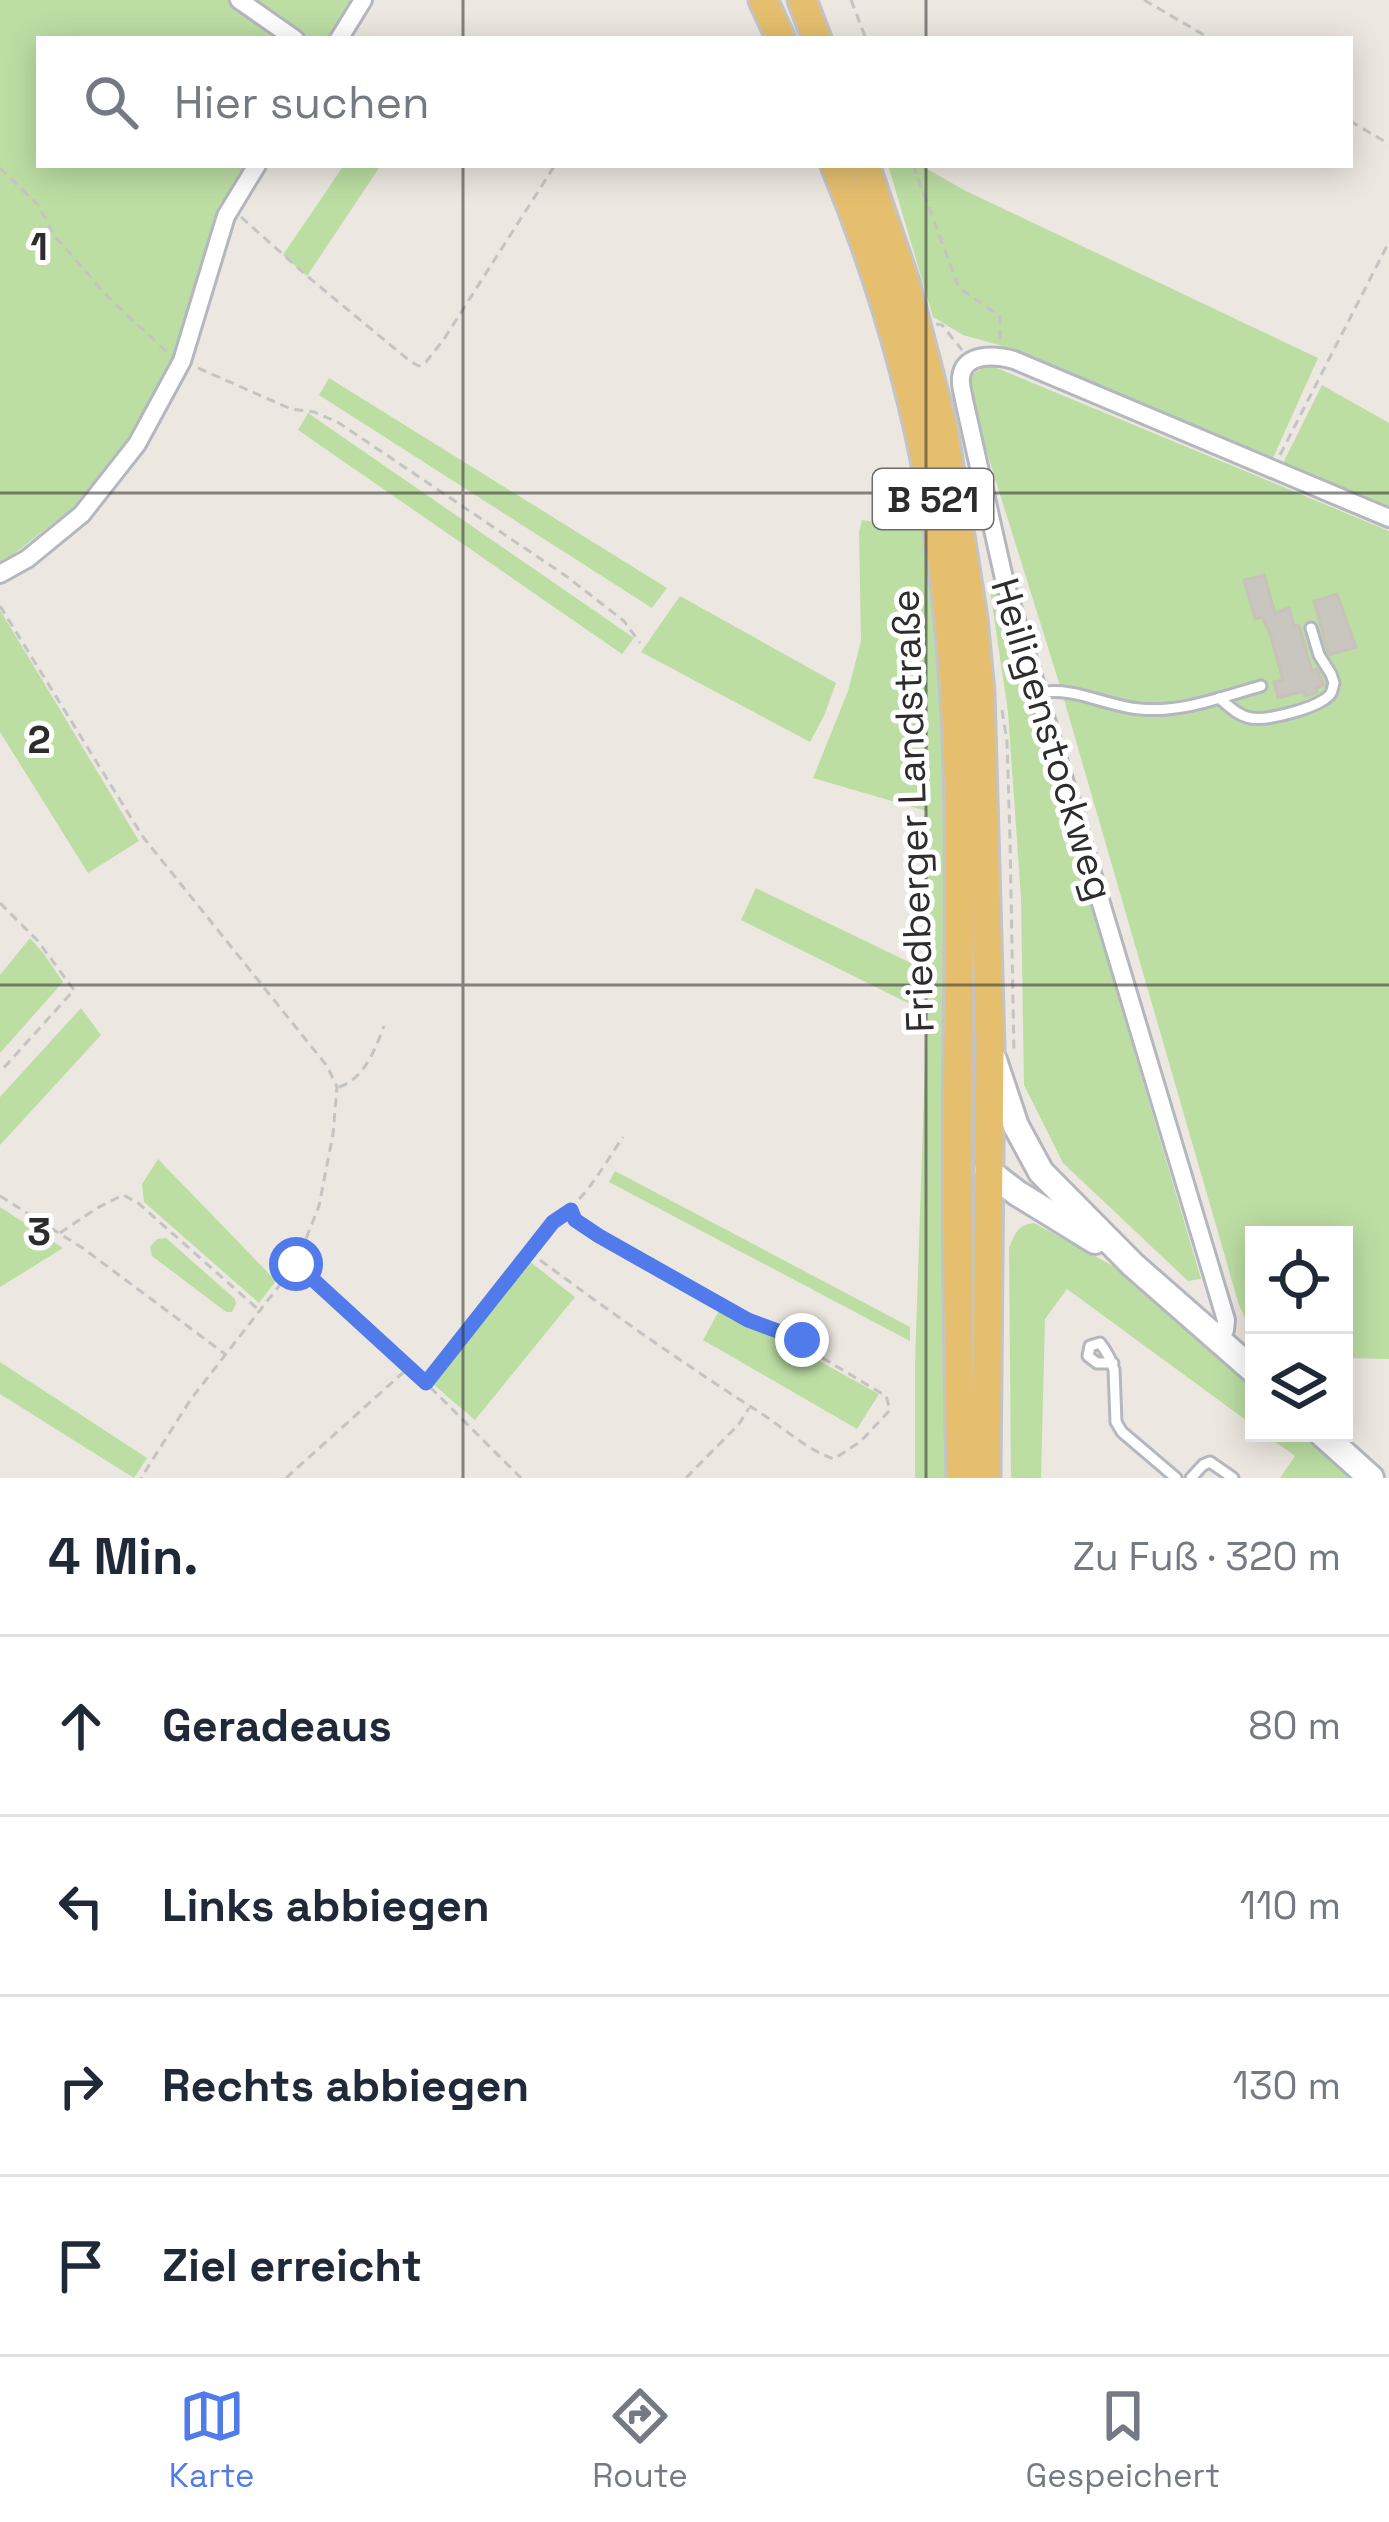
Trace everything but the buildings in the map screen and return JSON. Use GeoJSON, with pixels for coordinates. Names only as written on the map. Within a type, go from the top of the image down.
{"type":"FeatureCollection","features":[{"type":"Feature","properties":{"kind":"main road"},"geometry":{"type":"LineString","coordinates":[[763,0],[780,36]]}},
{"type":"Feature","properties":{"kind":"main road"},"geometry":{"type":"LineString","coordinates":[[802,0],[816,36]]}},
{"type":"Feature","properties":{"kind":"main road","name":"Friedberger Landstraße"},"geometry":{"type":"LineString","coordinates":[[836,168],[904,365],[945,583],[960,845],[957,1110]]}},
{"type":"Feature","properties":{"kind":"main road","name":"Friedberger Landstraße"},"geometry":{"type":"LineString","coordinates":[[866,168],[926,355],[960,524],[980,692],[990,1046],[987,1170]]}},
{"type":"Feature","properties":{"kind":"main road"},"geometry":{"type":"LineString","coordinates":[[957,1110],[987,1170]]}},
{"type":"Feature","properties":{"kind":"main road","name":"B 521"},"geometry":{"type":"LineString","coordinates":[[957,1110],[961,1478]]}},
{"type":"Feature","properties":{"kind":"main road","name":"B 521"},"geometry":{"type":"LineString","coordinates":[[986,1478],[987,1170]]}},
{"type":"Feature","properties":{"kind":"street"},"geometry":{"type":"LineString","coordinates":[[238,0],[292,36]]}},
{"type":"Feature","properties":{"kind":"street"},"geometry":{"type":"LineString","coordinates":[[341,36],[364,0]]}},
{"type":"Feature","properties":{"kind":"street"},"geometry":{"type":"LineString","coordinates":[[0,574],[82,514],[137,444],[183,360],[226,216],[255,168]]}},
{"type":"Feature","properties":{"kind":"street"},"geometry":{"type":"LineString","coordinates":[[971,361],[1000,356],[1389,518]]}},
{"type":"Feature","properties":{"kind":"street","name":"Heiligenstockweg"},"geometry":{"type":"LineString","coordinates":[[971,361],[961,378],[964,400],[1005,583],[1226,1320],[1226,1330],[1218,1339]]}},
{"type":"Feature","properties":{"kind":"street","name":"Friedberger Landstraße"},"geometry":{"type":"LineString","coordinates":[[990,1046],[1027,1150],[1058,1190],[1245,1364]]}},
{"type":"Feature","properties":{"kind":"street","name":"Friedberger Landstraße"},"geometry":{"type":"LineString","coordinates":[[987,1170],[1133,1264]]}},
{"type":"Feature","properties":{"kind":"street"},"geometry":{"type":"LineString","coordinates":[[1196,1319],[1220,1300]]}},
{"type":"Feature","properties":{"kind":"street"},"geometry":{"type":"LineString","coordinates":[[1329,1442],[1359,1474]]}},
{"type":"Feature","properties":{"kind":"lane"},"geometry":{"type":"LineString","coordinates":[[1219,698],[1256,720],[1328,698],[1334,683],[1311,628]]}},
{"type":"Feature","properties":{"kind":"lane"},"geometry":{"type":"LineString","coordinates":[[1038,693],[1061,689],[1139,709],[1186,707],[1261,686]]}},
{"type":"Feature","properties":{"kind":"lane"},"geometry":{"type":"LineString","coordinates":[[1112,1363],[1116,1422],[1176,1478]]}},
{"type":"Feature","properties":{"kind":"lane"},"geometry":{"type":"LineString","coordinates":[[1191,1478],[1210,1462],[1233,1478]]}},
{"type":"Feature","properties":{"kind":"path"},"geometry":{"type":"LineString","coordinates":[[851,0],[865,36]]}},
{"type":"Feature","properties":{"kind":"path"},"geometry":{"type":"LineString","coordinates":[[1144,0],[1206,36]]}},
{"type":"Feature","properties":{"kind":"path"},"geometry":{"type":"LineString","coordinates":[[1353,123],[1389,144]]}},
{"type":"Feature","properties":{"kind":"path"},"geometry":{"type":"LineString","coordinates":[[0,168],[39,206],[53,234],[108,297],[169,354],[291,409],[339,423],[566,576],[624,622],[640,644]]}},
{"type":"Feature","properties":{"kind":"path"},"geometry":{"type":"LineString","coordinates":[[231,207],[325,291],[419,365],[427,362],[444,339],[553,168]]}},
{"type":"Feature","properties":{"kind":"path"},"geometry":{"type":"LineString","coordinates":[[914,168],[958,288],[1000,316],[1000,356]]}},
{"type":"Feature","properties":{"kind":"path"},"geometry":{"type":"LineString","coordinates":[[1273,468],[1389,242]]}},
{"type":"Feature","properties":{"kind":"path"},"geometry":{"type":"LineString","coordinates":[[934,323],[942,325],[971,361]]}},
{"type":"Feature","properties":{"kind":"path"},"geometry":{"type":"LineString","coordinates":[[0,606],[143,837],[327,1066],[337,1087],[319,1206],[296,1264],[191,1399],[142,1477]]}},
{"type":"Feature","properties":{"kind":"path"},"geometry":{"type":"LineString","coordinates":[[1000,698],[1010,839],[1014,1066]]}},
{"type":"Feature","properties":{"kind":"path"},"geometry":{"type":"LineString","coordinates":[[0,903],[38,940],[74,990],[0,1072]]}},
{"type":"Feature","properties":{"kind":"path"},"geometry":{"type":"LineString","coordinates":[[337,1087],[347,1085],[374,1053],[384,1026]]}},
{"type":"Feature","properties":{"kind":"path"},"geometry":{"type":"LineString","coordinates":[[426,1383],[553,1222],[571,1210],[623,1137]]}},
{"type":"Feature","properties":{"kind":"path"},"geometry":{"type":"LineString","coordinates":[[58,1234],[123,1195],[137,1202],[260,1311]]}},
{"type":"Feature","properties":{"kind":"path"},"geometry":{"type":"LineString","coordinates":[[0,1196],[84,1249],[226,1355]]}},
{"type":"Feature","properties":{"kind":"path"},"geometry":{"type":"LineString","coordinates":[[529,1251],[626,1324],[820,1454],[834,1460],[861,1441],[890,1410],[886,1396],[821,1357],[802,1340],[748,1320],[700,1293],[599,1236],[575,1220],[571,1210]]}},
{"type":"Feature","properties":{"kind":"path"},"geometry":{"type":"LineString","coordinates":[[296,1264],[521,1478]]}},
{"type":"Feature","properties":{"kind":"path"},"geometry":{"type":"LineString","coordinates":[[286,1478],[408,1368]]}},
{"type":"Feature","properties":{"kind":"path"},"geometry":{"type":"LineString","coordinates":[[686,1478],[739,1424],[750,1406]]}},
{"type":"Feature","properties":{"kind":"green space"},"geometry":{"type":"Polygon","coordinates":[[[0,0],[352,0],[329,36],[36,36],[36,168],[245,168],[219,211],[171,363],[130,439],[75,506],[0,565],[0,0]]]}},
{"type":"Feature","properties":{"kind":"green space"},"geometry":{"type":"Polygon","coordinates":[[[342,168],[379,168],[307,276],[283,255],[342,168]]]}},
{"type":"Feature","properties":{"kind":"green space"},"geometry":{"type":"Polygon","coordinates":[[[889,168],[925,168],[1318,358],[1273,458],[1181,425],[999,345],[963,335],[933,317],[889,168]]]}},
{"type":"Feature","properties":{"kind":"green space"},"geometry":{"type":"Polygon","coordinates":[[[992,366],[1389,531],[1389,1359],[1353,1358],[1353,1226],[1245,1226],[1245,1318],[1239,1305],[1061,689],[968,392],[970,376],[992,366]]]}},
{"type":"Feature","properties":{"kind":"green space"},"geometry":{"type":"Polygon","coordinates":[[[329,378],[667,588],[652,608],[319,395],[329,378]]]}},
{"type":"Feature","properties":{"kind":"green space"},"geometry":{"type":"Polygon","coordinates":[[[1322,385],[1389,423],[1389,511],[1283,463],[1322,385]]]}},
{"type":"Feature","properties":{"kind":"green space"},"geometry":{"type":"Polygon","coordinates":[[[308,413],[634,638],[622,654],[298,430],[308,413]]]}},
{"type":"Feature","properties":{"kind":"green space"},"geometry":{"type":"Polygon","coordinates":[[[862,520],[923,530],[941,687],[948,848],[943,1177],[947,1478],[915,1478],[927,1005],[926,811],[813,778],[848,691],[861,641],[862,520]]]}},
{"type":"Feature","properties":{"kind":"green space"},"geometry":{"type":"Polygon","coordinates":[[[998,589],[1201,1279],[1188,1281],[1063,1163],[1024,1085],[1021,898],[1008,712],[990,590],[998,589]]]}},
{"type":"Feature","properties":{"kind":"green space"},"geometry":{"type":"Polygon","coordinates":[[[680,596],[836,683],[810,742],[641,652],[680,596]]]}},
{"type":"Feature","properties":{"kind":"green space"},"geometry":{"type":"Polygon","coordinates":[[[0,610],[139,841],[88,873],[0,732],[0,610]]]}},
{"type":"Feature","properties":{"kind":"green space"},"geometry":{"type":"Polygon","coordinates":[[[756,888],[919,967],[918,1008],[741,920],[756,888]]]}},
{"type":"Feature","properties":{"kind":"green space"},"geometry":{"type":"Polygon","coordinates":[[[30,938],[63,982],[0,1053],[0,975],[30,938]]]}},
{"type":"Feature","properties":{"kind":"green space"},"geometry":{"type":"Polygon","coordinates":[[[81,1008],[101,1035],[0,1145],[0,1097],[81,1008]]]}},
{"type":"Feature","properties":{"kind":"green space"},"geometry":{"type":"Polygon","coordinates":[[[158,1159],[276,1281],[259,1303],[144,1202],[142,1184],[158,1159]]]}},
{"type":"Feature","properties":{"kind":"green space"},"geometry":{"type":"Polygon","coordinates":[[[615,1171],[910,1327],[910,1341],[609,1182],[615,1171]]]}},
{"type":"Feature","properties":{"kind":"green space"},"geometry":{"type":"Polygon","coordinates":[[[0,1207],[63,1248],[0,1287],[0,1207]]]}},
{"type":"Feature","properties":{"kind":"green space"},"geometry":{"type":"Polygon","coordinates":[[[1034,1223],[1115,1267],[1245,1380],[1245,1419],[1067,1289],[1045,1319],[1041,1478],[1011,1478],[1009,1248],[1024,1226],[1034,1223]]]}},
{"type":"Feature","properties":{"kind":"green space"},"geometry":{"type":"Polygon","coordinates":[[[166,1238],[235,1299],[232,1312],[152,1256],[150,1247],[166,1238]]]}},
{"type":"Feature","properties":{"kind":"green space"},"geometry":{"type":"Polygon","coordinates":[[[529,1261],[575,1297],[475,1420],[434,1385],[529,1261]]]}},
{"type":"Feature","properties":{"kind":"green space"},"geometry":{"type":"Polygon","coordinates":[[[721,1307],[879,1394],[857,1429],[703,1340],[721,1307]]]}},
{"type":"Feature","properties":{"kind":"green space"},"geometry":{"type":"Polygon","coordinates":[[[0,1362],[147,1458],[134,1478],[0,1394],[0,1362]]]}},
{"type":"Feature","properties":{"kind":"green space"},"geometry":{"type":"Polygon","coordinates":[[[1276,1442],[1315,1442],[1356,1478],[1280,1478],[1295,1456],[1276,1442]]]}},
{"type":"Feature","properties":{"kind":"route"},"geometry":{"type":"LineString","coordinates":[[296,1264],[426,1383],[553,1222],[571,1210],[575,1220],[599,1236],[700,1293],[748,1320],[802,1340]]}}]}
